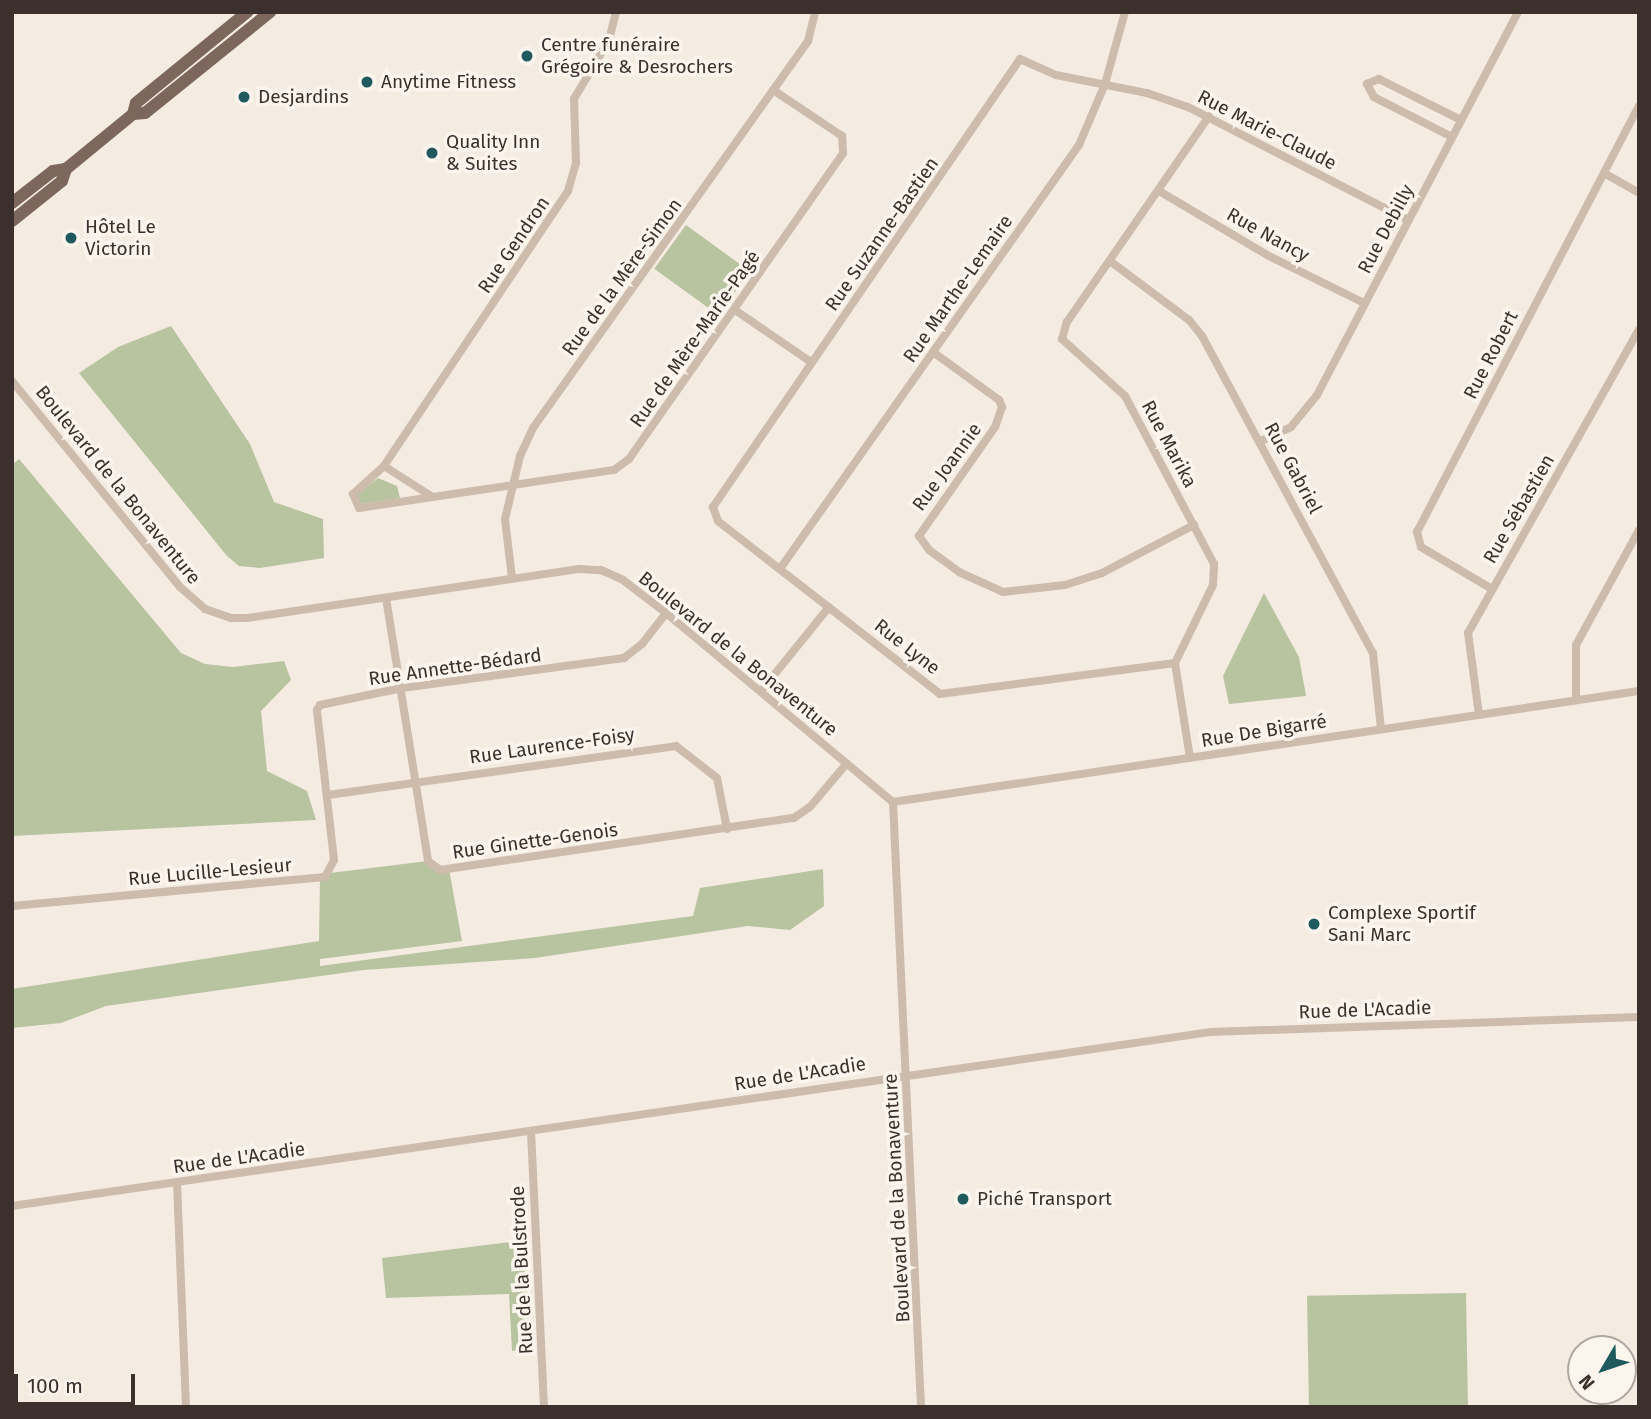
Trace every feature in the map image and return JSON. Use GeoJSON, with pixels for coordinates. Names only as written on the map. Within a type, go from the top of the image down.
{"type":"FeatureCollection","features":[{"type":"Feature","properties":{"kind":"main road"},"geometry":{"type":"LineString","coordinates":[[133,114],[136,103],[247,12]]}},
{"type":"Feature","properties":{"kind":"main road"},"geometry":{"type":"LineString","coordinates":[[12,203],[53,171],[66,169],[133,114],[145,113],[270,12]]}},
{"type":"Feature","properties":{"kind":"main road"},"geometry":{"type":"LineString","coordinates":[[12,221],[62,181],[66,169]]}},
{"type":"Feature","properties":{"kind":"street"},"geometry":{"type":"LineString","coordinates":[[608,12],[613,22]]}},
{"type":"Feature","properties":{"kind":"street","name":"Rue Gendron"},"geometry":{"type":"LineString","coordinates":[[384,466],[568,191],[576,163],[574,99],[604,50],[616,12]]}},
{"type":"Feature","properties":{"kind":"street","name":"Rue de la Mère-Simon"},"geometry":{"type":"LineString","coordinates":[[512,578],[505,519],[512,485],[533,428],[808,41],[815,12]]}},
{"type":"Feature","properties":{"kind":"street","name":"Rue Marthe-Lemaire"},"geometry":{"type":"LineString","coordinates":[[782,566],[1079,145],[1105,84],[1125,12]]}},
{"type":"Feature","properties":{"kind":"street","name":"Rue Debilly"},"geometry":{"type":"LineString","coordinates":[[1261,441],[1291,427],[1306,413],[1518,12]]}},
{"type":"Feature","properties":{"kind":"street","name":"Rue Suzanne-Bastien"},"geometry":{"type":"LineString","coordinates":[[716,500],[947,171],[1014,63],[1027,60],[1056,75],[1105,84]]}},
{"type":"Feature","properties":{"kind":"street"},"geometry":{"type":"LineString","coordinates":[[1452,137],[1374,97],[1367,85],[1379,79],[1461,120]]}},
{"type":"Feature","properties":{"kind":"street","name":"Rue Marie-Claude"},"geometry":{"type":"LineString","coordinates":[[1105,84],[1167,98],[1209,116],[1408,220]]}},
{"type":"Feature","properties":{"kind":"street","name":"Rue de Mère-Marie-Pagé"},"geometry":{"type":"LineString","coordinates":[[384,466],[353,494],[359,508],[623,465],[735,310],[843,153],[842,136],[773,90]]}},
{"type":"Feature","properties":{"kind":"street","name":"Rue Robert"},"geometry":{"type":"LineString","coordinates":[[1492,589],[1421,547],[1417,532],[1639,106]]}},
{"type":"Feature","properties":{"kind":"street","name":"Rue Marika"},"geometry":{"type":"LineString","coordinates":[[1175,663],[1216,578],[1214,564],[1125,396],[1062,339],[1067,322],[1209,116]]}},
{"type":"Feature","properties":{"kind":"street"},"geometry":{"type":"LineString","coordinates":[[1604,173],[1639,193]]}},
{"type":"Feature","properties":{"kind":"street","name":"Rue Nancy"},"geometry":{"type":"LineString","coordinates":[[1159,191],[1269,256],[1364,303]]}},
{"type":"Feature","properties":{"kind":"street","name":"Rue Gabriel"},"geometry":{"type":"LineString","coordinates":[[1111,261],[1197,329],[1261,441],[1373,653],[1381,729]]}},
{"type":"Feature","properties":{"kind":"street"},"geometry":{"type":"LineString","coordinates":[[735,310],[811,362]]}},
{"type":"Feature","properties":{"kind":"street","name":"Rue Sébastien"},"geometry":{"type":"LineString","coordinates":[[1479,715],[1468,633],[1639,330]]}},
{"type":"Feature","properties":{"kind":"street","name":"Rue Joannie"},"geometry":{"type":"LineString","coordinates":[[933,352],[999,400],[1002,407],[995,427],[919,536],[929,550],[959,572],[1003,592],[1065,585],[1102,573],[1194,525]]}},
{"type":"Feature","properties":{"kind":"street","name":"Boulevard de la Bonaventure"},"geometry":{"type":"LineString","coordinates":[[12,381],[180,587],[205,609],[231,618],[247,618],[512,578],[601,570],[623,580],[666,613],[893,802],[921,1407]]}},
{"type":"Feature","properties":{"kind":"street"},"geometry":{"type":"LineString","coordinates":[[384,466],[433,497]]}},
{"type":"Feature","properties":{"kind":"street","name":"Rue Lyne"},"geometry":{"type":"LineString","coordinates":[[716,500],[713,514],[718,521],[782,566],[829,607],[940,694],[1175,663]]}},
{"type":"Feature","properties":{"kind":"street"},"geometry":{"type":"LineString","coordinates":[[1576,700],[1576,645],[1639,530]]}},
{"type":"Feature","properties":{"kind":"street","name":"Rue Ginette-Genois"},"geometry":{"type":"LineString","coordinates":[[386,598],[428,861],[440,870],[727,829],[803,814],[847,763]]}},
{"type":"Feature","properties":{"kind":"street"},"geometry":{"type":"LineString","coordinates":[[761,691],[829,607]]}},
{"type":"Feature","properties":{"kind":"street","name":"Rue Annette-Bédard"},"geometry":{"type":"LineString","coordinates":[[328,795],[317,710],[320,705],[402,688],[624,658],[642,644],[666,613]]}},
{"type":"Feature","properties":{"kind":"street"},"geometry":{"type":"LineString","coordinates":[[1175,663],[1190,758]]}},
{"type":"Feature","properties":{"kind":"street","name":"Rue De Bigarré"},"geometry":{"type":"LineString","coordinates":[[893,802],[1639,691]]}},
{"type":"Feature","properties":{"kind":"street","name":"Rue Laurence-Foisy"},"geometry":{"type":"LineString","coordinates":[[328,795],[677,746],[717,778],[727,829]]}},
{"type":"Feature","properties":{"kind":"street","name":"Rue Lucille-Lesieur"},"geometry":{"type":"LineString","coordinates":[[12,906],[320,878],[330,873],[334,860],[328,795]]}},
{"type":"Feature","properties":{"kind":"street","name":"Rue de L'Acadie"},"geometry":{"type":"LineString","coordinates":[[12,1206],[1211,1032],[1639,1017]]}},
{"type":"Feature","properties":{"kind":"street","name":"Rue de la Bulstrode"},"geometry":{"type":"LineString","coordinates":[[531,1131],[544,1407]]}},
{"type":"Feature","properties":{"kind":"street"},"geometry":{"type":"LineString","coordinates":[[177,1183],[186,1407]]}},
{"type":"Feature","properties":{"kind":"green space"},"geometry":{"type":"Polygon","coordinates":[[[686,225],[750,271],[718,315],[654,269],[686,225]]]}},
{"type":"Feature","properties":{"kind":"green space"},"geometry":{"type":"Polygon","coordinates":[[[171,326],[250,444],[274,502],[323,519],[324,558],[260,568],[239,566],[227,556],[79,373],[118,347],[171,326]]]}},
{"type":"Feature","properties":{"kind":"green space"},"geometry":{"type":"Polygon","coordinates":[[[19,459],[181,653],[205,664],[233,667],[284,661],[291,680],[261,711],[267,771],[307,791],[316,820],[12,836],[12,465],[19,459]]]}},
{"type":"Feature","properties":{"kind":"green space"},"geometry":{"type":"Polygon","coordinates":[[[378,478],[397,486],[400,498],[359,504],[357,494],[378,478]]]}},
{"type":"Feature","properties":{"kind":"green space"},"geometry":{"type":"Polygon","coordinates":[[[1264,593],[1299,657],[1306,696],[1229,704],[1223,676],[1264,593]]]}},
{"type":"Feature","properties":{"kind":"green space"},"geometry":{"type":"Polygon","coordinates":[[[428,861],[449,869],[462,941],[320,959],[320,966],[693,916],[700,888],[823,869],[824,906],[790,930],[748,926],[535,958],[364,970],[106,1006],[61,1023],[12,1028],[12,989],[319,941],[320,878],[330,873],[428,861]]]}},
{"type":"Feature","properties":{"kind":"green space"},"geometry":{"type":"Polygon","coordinates":[[[525,1240],[530,1349],[512,1351],[509,1294],[386,1298],[382,1258],[525,1240]]]}},
{"type":"Feature","properties":{"kind":"green space"},"geometry":{"type":"Polygon","coordinates":[[[1466,1293],[1468,1407],[1309,1407],[1307,1296],[1466,1293]]]}},
{"type":"Feature","properties":{"kind":"place","name":"Centre funéraire Grégoire & Desrochers"},"geometry":{"type":"Point","coordinates":[527,56]}},
{"type":"Feature","properties":{"kind":"place","name":"Anytime Fitness"},"geometry":{"type":"Point","coordinates":[367,82]}},
{"type":"Feature","properties":{"kind":"place","name":"Desjardins"},"geometry":{"type":"Point","coordinates":[244,97]}},
{"type":"Feature","properties":{"kind":"place","name":"Quality Inn & Suites"},"geometry":{"type":"Point","coordinates":[432,153]}},
{"type":"Feature","properties":{"kind":"place","name":"Hôtel Le Victorin"},"geometry":{"type":"Point","coordinates":[71,238]}},
{"type":"Feature","properties":{"kind":"place","name":"Complexe Sportif Sani Marc"},"geometry":{"type":"Point","coordinates":[1314,924]}},
{"type":"Feature","properties":{"kind":"place","name":"Piché Transport"},"geometry":{"type":"Point","coordinates":[963,1199]}}]}
